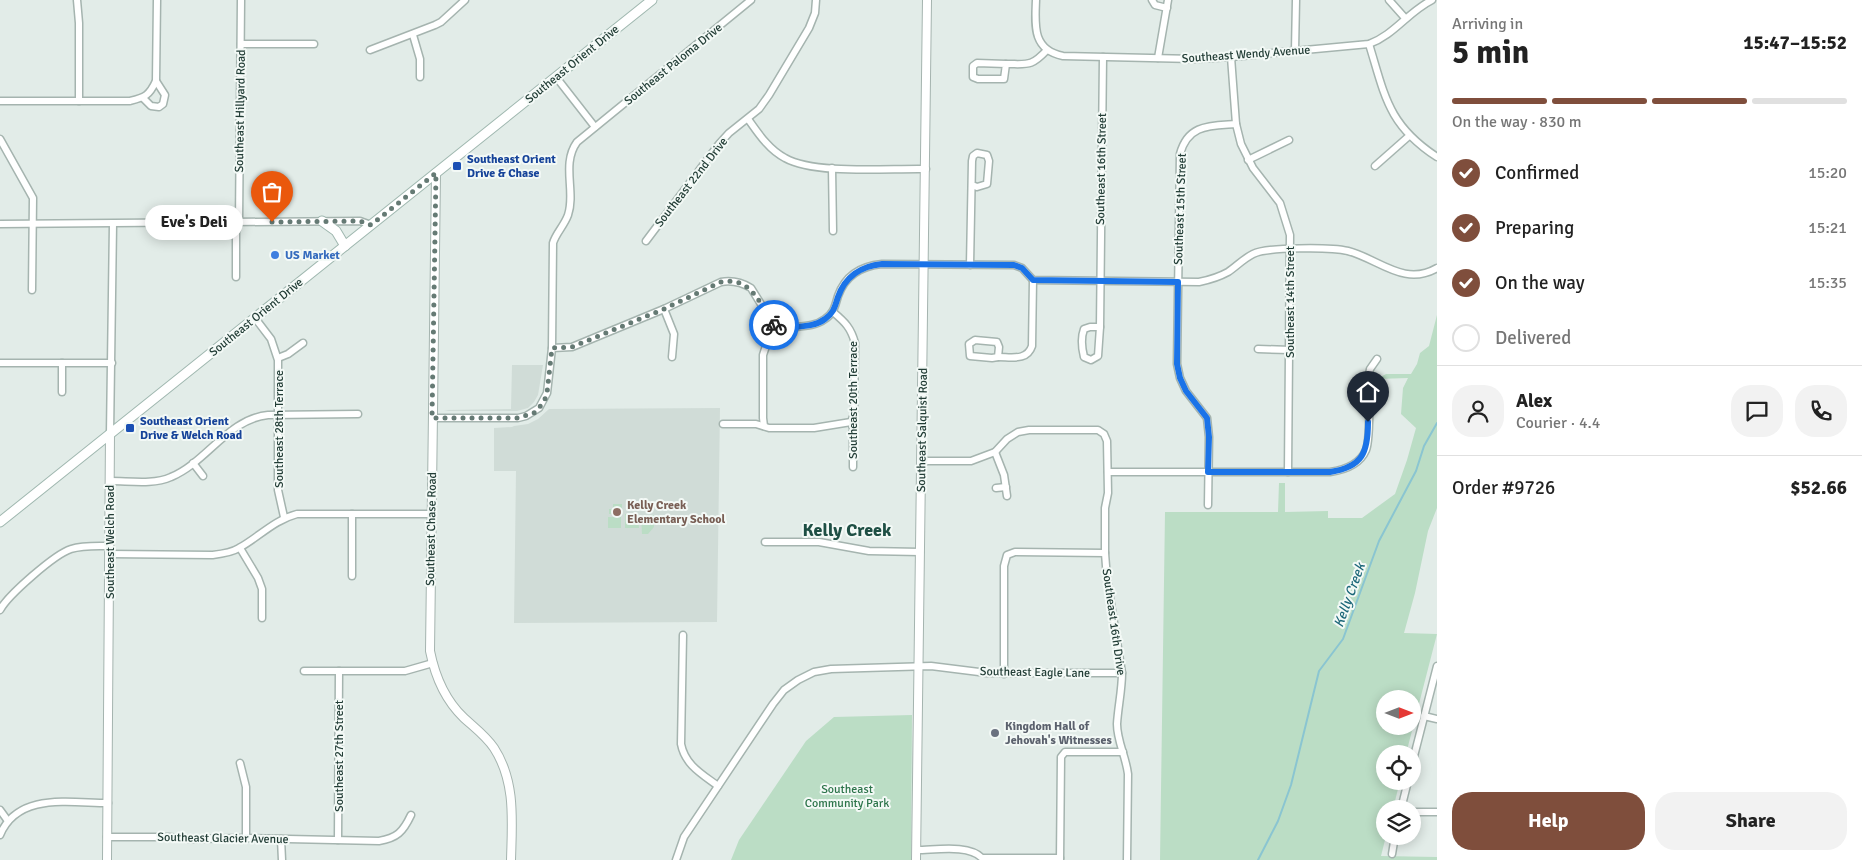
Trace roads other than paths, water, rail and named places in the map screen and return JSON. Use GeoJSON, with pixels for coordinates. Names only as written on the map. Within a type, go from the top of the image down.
{"type":"FeatureCollection","features":[{"type":"Feature","properties":{"kind":"main road","name":"Southeast Orient Drive"},"geometry":{"type":"LineString","coordinates":[[0,522],[652,0]]}},
{"type":"Feature","properties":{"kind":"main road"},"geometry":{"type":"LineString","coordinates":[[322,221],[336,231],[345,246]]}},
{"type":"Feature","properties":{"kind":"street"},"geometry":{"type":"LineString","coordinates":[[77,0],[79,23],[79,101]]}},
{"type":"Feature","properties":{"kind":"street"},"geometry":{"type":"LineString","coordinates":[[0,101],[130,101],[143,98],[150,93],[156,81],[157,0]]}},
{"type":"Feature","properties":{"kind":"street","name":"Southeast Hillyard Road"},"geometry":{"type":"LineString","coordinates":[[236,277],[236,232],[239,222],[241,0]]}},
{"type":"Feature","properties":{"kind":"street"},"geometry":{"type":"LineString","coordinates":[[370,50],[413,35],[441,22],[465,0]]}},
{"type":"Feature","properties":{"kind":"street","name":"Southeast Paloma Drive"},"geometry":{"type":"LineString","coordinates":[[552,348],[553,244],[556,234],[568,216],[570,155],[577,142],[752,0]]}},
{"type":"Feature","properties":{"kind":"street","name":"Southeast 22nd Drive"},"geometry":{"type":"LineString","coordinates":[[646,241],[719,144],[734,128],[759,109],[769,95],[808,28],[815,12],[816,0]]}},
{"type":"Feature","properties":{"kind":"street","name":"Southeast Salquist Road"},"geometry":{"type":"LineString","coordinates":[[916,860],[927,0]]}},
{"type":"Feature","properties":{"kind":"street"},"geometry":{"type":"LineString","coordinates":[[1006,64],[1004,79],[978,79],[974,77],[973,66],[977,63],[1032,64],[1037,62],[1047,50],[1041,45],[1036,35],[1036,0]]}},
{"type":"Feature","properties":{"kind":"street"},"geometry":{"type":"LineString","coordinates":[[1152,0],[1155,5],[1166,8]]}},
{"type":"Feature","properties":{"kind":"street"},"geometry":{"type":"LineString","coordinates":[[1158,58],[1168,0]]}},
{"type":"Feature","properties":{"kind":"street"},"geometry":{"type":"LineString","coordinates":[[1295,51],[1296,0]]}},
{"type":"Feature","properties":{"kind":"street"},"geometry":{"type":"LineString","coordinates":[[1389,0],[1405,18]]}},
{"type":"Feature","properties":{"kind":"street","name":"Southeast Wendy Avenue"},"geometry":{"type":"LineString","coordinates":[[1047,50],[1063,56],[1231,57],[1369,44],[1386,36],[1405,18],[1432,0]]}},
{"type":"Feature","properties":{"kind":"street"},"geometry":{"type":"LineString","coordinates":[[413,35],[420,59],[420,77]]}},
{"type":"Feature","properties":{"kind":"street"},"geometry":{"type":"LineString","coordinates":[[241,44],[314,44]]}},
{"type":"Feature","properties":{"kind":"street"},"geometry":{"type":"LineString","coordinates":[[1369,44],[1391,110],[1409,136],[1437,157]]}},
{"type":"Feature","properties":{"kind":"street","name":"Southeast 16th Street"},"geometry":{"type":"LineString","coordinates":[[1100,327],[1084,329],[1084,357],[1091,360],[1098,356],[1100,352],[1103,57]]}},
{"type":"Feature","properties":{"kind":"street","name":"Southeast 14th Street"},"geometry":{"type":"LineString","coordinates":[[1231,57],[1236,124],[1248,160],[1280,203],[1290,235],[1288,472]]}},
{"type":"Feature","properties":{"kind":"street"},"geometry":{"type":"LineString","coordinates":[[556,77],[595,127]]}},
{"type":"Feature","properties":{"kind":"street"},"geometry":{"type":"LineString","coordinates":[[143,98],[151,106],[159,107],[163,104],[165,94],[156,81]]}},
{"type":"Feature","properties":{"kind":"street"},"geometry":{"type":"LineString","coordinates":[[748,119],[767,144],[784,158],[804,166],[926,169]]}},
{"type":"Feature","properties":{"kind":"street","name":"Southeast 15th Street"},"geometry":{"type":"LineString","coordinates":[[1208,505],[1209,437],[1207,418],[1186,391],[1180,378],[1177,364],[1179,162],[1182,146],[1191,133],[1206,126],[1236,124]]}},
{"type":"Feature","properties":{"kind":"street"},"geometry":{"type":"LineString","coordinates":[[1375,166],[1409,136]]}},
{"type":"Feature","properties":{"kind":"street"},"geometry":{"type":"LineString","coordinates":[[0,139],[32,192],[34,224],[32,290]]}},
{"type":"Feature","properties":{"kind":"street"},"geometry":{"type":"LineString","coordinates":[[1248,160],[1289,140]]}},
{"type":"Feature","properties":{"kind":"street"},"geometry":{"type":"LineString","coordinates":[[970,265],[972,185],[973,156],[977,153],[987,155],[989,161],[986,184],[977,187],[972,185]]}},
{"type":"Feature","properties":{"kind":"street"},"geometry":{"type":"LineString","coordinates":[[832,168],[833,231]]}},
{"type":"Feature","properties":{"kind":"street","name":"Southeast Chase Road"},"geometry":{"type":"LineString","coordinates":[[436,173],[430,638],[432,663],[446,696],[463,717],[489,742],[498,755],[506,773],[512,804],[512,860]]}},
{"type":"Feature","properties":{"kind":"street"},"geometry":{"type":"LineString","coordinates":[[0,224],[360,221],[371,225]]}},
{"type":"Feature","properties":{"kind":"street","name":"Southeast Welch Road"},"geometry":{"type":"LineString","coordinates":[[107,860],[113,224]]}},
{"type":"Feature","properties":{"kind":"street"},"geometry":{"type":"LineString","coordinates":[[1033,280],[1199,282],[1229,272],[1243,259],[1255,253],[1291,249],[1348,251],[1410,276],[1429,273],[1437,268]]}},
{"type":"Feature","properties":{"kind":"street"},"geometry":{"type":"LineString","coordinates":[[764,426],[763,355],[766,346],[777,330],[789,326],[818,324],[833,312],[844,285],[858,271],[868,266],[882,264],[1014,265],[1022,268],[1033,280],[1032,346],[1030,352],[1026,356],[984,358],[970,356],[969,344],[975,340],[997,342],[999,347],[998,357]]}},
{"type":"Feature","properties":{"kind":"street"},"geometry":{"type":"LineString","coordinates":[[432,418],[518,418],[534,413],[544,402],[547,393],[552,348],[572,347],[664,309],[721,282],[729,280],[744,284],[750,288],[777,330]]}},
{"type":"Feature","properties":{"kind":"street"},"geometry":{"type":"LineString","coordinates":[[664,309],[674,334],[672,357]]}},
{"type":"Feature","properties":{"kind":"street","name":"Southeast 20th Terrace"},"geometry":{"type":"LineString","coordinates":[[833,312],[846,323],[852,332],[855,343],[854,414],[851,422],[853,428],[853,467]]}},
{"type":"Feature","properties":{"kind":"street","name":"Southeast 28th Terrace"},"geometry":{"type":"LineString","coordinates":[[255,318],[271,339],[278,358],[278,490],[284,517]]}},
{"type":"Feature","properties":{"kind":"street"},"geometry":{"type":"LineString","coordinates":[[278,358],[288,354],[303,343]]}},
{"type":"Feature","properties":{"kind":"street"},"geometry":{"type":"LineString","coordinates":[[1258,349],[1290,350]]}},
{"type":"Feature","properties":{"kind":"street"},"geometry":{"type":"LineString","coordinates":[[1108,472],[1340,471],[1357,462],[1366,450],[1370,368],[1377,359]]}},
{"type":"Feature","properties":{"kind":"street"},"geometry":{"type":"LineString","coordinates":[[0,363],[112,363]]}},
{"type":"Feature","properties":{"kind":"street"},"geometry":{"type":"LineString","coordinates":[[62,363],[62,392]]}},
{"type":"Feature","properties":{"kind":"street"},"geometry":{"type":"LineString","coordinates":[[110,481],[148,482],[165,479],[193,463],[246,421],[259,416],[358,414]]}},
{"type":"Feature","properties":{"kind":"street"},"geometry":{"type":"LineString","coordinates":[[723,424],[756,424],[769,428],[814,428],[851,422]]}},
{"type":"Feature","properties":{"kind":"street","name":"Southeast 16th Drive"},"geometry":{"type":"LineString","coordinates":[[995,452],[1007,439],[1018,432],[1028,430],[1098,430],[1104,434],[1107,440],[1108,493],[1104,508],[1105,553],[1107,579],[1122,673],[1117,725],[1118,740],[1128,774],[1127,860]]}},
{"type":"Feature","properties":{"kind":"street"},"geometry":{"type":"LineString","coordinates":[[922,461],[971,461],[995,452],[1000,460],[1006,496]]}},
{"type":"Feature","properties":{"kind":"street"},"geometry":{"type":"LineString","coordinates":[[193,463],[203,476]]}},
{"type":"Feature","properties":{"kind":"street"},"geometry":{"type":"LineString","coordinates":[[996,488],[1006,487]]}},
{"type":"Feature","properties":{"kind":"street"},"geometry":{"type":"LineString","coordinates":[[0,610],[12,594],[66,551],[84,546],[109,550],[212,555],[240,548],[284,517],[296,514],[432,514]]}},
{"type":"Feature","properties":{"kind":"street"},"geometry":{"type":"LineString","coordinates":[[352,514],[352,576]]}},
{"type":"Feature","properties":{"kind":"street"},"geometry":{"type":"LineString","coordinates":[[765,542],[819,542],[868,551],[920,552]]}},
{"type":"Feature","properties":{"kind":"street"},"geometry":{"type":"LineString","coordinates":[[240,548],[258,578],[262,589],[262,618]]}},
{"type":"Feature","properties":{"kind":"street"},"geometry":{"type":"LineString","coordinates":[[1004,674],[1004,566],[1007,555],[1015,552],[1105,553]]}},
{"type":"Feature","properties":{"kind":"street"},"geometry":{"type":"LineString","coordinates":[[683,635],[682,752],[691,766],[718,786]]}},
{"type":"Feature","properties":{"kind":"street"},"geometry":{"type":"LineString","coordinates":[[304,671],[405,671],[432,663]]}},
{"type":"Feature","properties":{"kind":"street"},"geometry":{"type":"LineString","coordinates":[[1417,745],[1437,666]]}},
{"type":"Feature","properties":{"kind":"street","name":"Southeast Eagle Lane"},"geometry":{"type":"LineString","coordinates":[[676,860],[684,836],[772,704],[784,690],[814,672],[831,669],[919,667],[1004,674],[1122,673]]}},
{"type":"Feature","properties":{"kind":"street","name":"Southeast 27th Street"},"geometry":{"type":"LineString","coordinates":[[338,840],[339,671]]}},
{"type":"Feature","properties":{"kind":"street"},"geometry":{"type":"LineString","coordinates":[[1424,716],[1437,720]]}},
{"type":"Feature","properties":{"kind":"street"},"geometry":{"type":"LineString","coordinates":[[916,850],[972,851],[982,859],[1060,859],[1062,757],[1065,752],[1123,752]]}},
{"type":"Feature","properties":{"kind":"street"},"geometry":{"type":"LineString","coordinates":[[240,763],[246,787],[246,838]]}},
{"type":"Feature","properties":{"kind":"street"},"geometry":{"type":"LineString","coordinates":[[0,835],[8,820],[26,807],[38,804],[108,803]]}},
{"type":"Feature","properties":{"kind":"street"},"geometry":{"type":"LineString","coordinates":[[0,810],[8,820]]}},
{"type":"Feature","properties":{"kind":"street"},"geometry":{"type":"LineString","coordinates":[[1421,812],[1437,812]]}},
{"type":"Feature","properties":{"kind":"street","name":"Southeast Glacier Avenue"},"geometry":{"type":"LineString","coordinates":[[107,837],[379,841],[393,837],[405,828],[411,815]]}},
{"type":"Feature","properties":{"kind":"street"},"geometry":{"type":"LineString","coordinates":[[281,840],[282,860]]}},
{"type":"Feature","properties":{"kind":"street"},"geometry":{"type":"LineString","coordinates":[[1392,854],[1394,845]]}},
{"type":"Feature","properties":{"kind":"waterway","name":"Kelly Creek"},"geometry":{"type":"LineString","coordinates":[[1258,860],[1278,821],[1291,785],[1319,671],[1343,639],[1379,541],[1416,471],[1424,446],[1437,423]]}},
{"type":"Feature","properties":{"kind":"place","name":"Southeast Orient Drive & Chase"},"geometry":{"type":"Point","coordinates":[457,166]}},
{"type":"Feature","properties":{"kind":"place","name":"Eve's Deli"},"geometry":{"type":"Point","coordinates":[272,222]}},
{"type":"Feature","properties":{"kind":"place","name":"US Market"},"geometry":{"type":"Point","coordinates":[275,255]}},
{"type":"Feature","properties":{"kind":"place","name":"Southeast Orient Drive & Welch Road"},"geometry":{"type":"Point","coordinates":[130,428]}},
{"type":"Feature","properties":{"kind":"place","name":"Kelly Creek Elementary School"},"geometry":{"type":"Point","coordinates":[617,512]}},
{"type":"Feature","properties":{"kind":"place","name":"Kingdom Hall of Jehovah's Witnesses"},"geometry":{"type":"Point","coordinates":[995,733]}},
{"type":"Feature","properties":{"kind":"district","name":"Kelly Creek"},"geometry":{"type":"Point","coordinates":[847,530]}},
{"type":"Feature","properties":{"kind":"park label","name":"Southeast Community Park"},"geometry":{"type":"Point","coordinates":[847,796]}}]}
